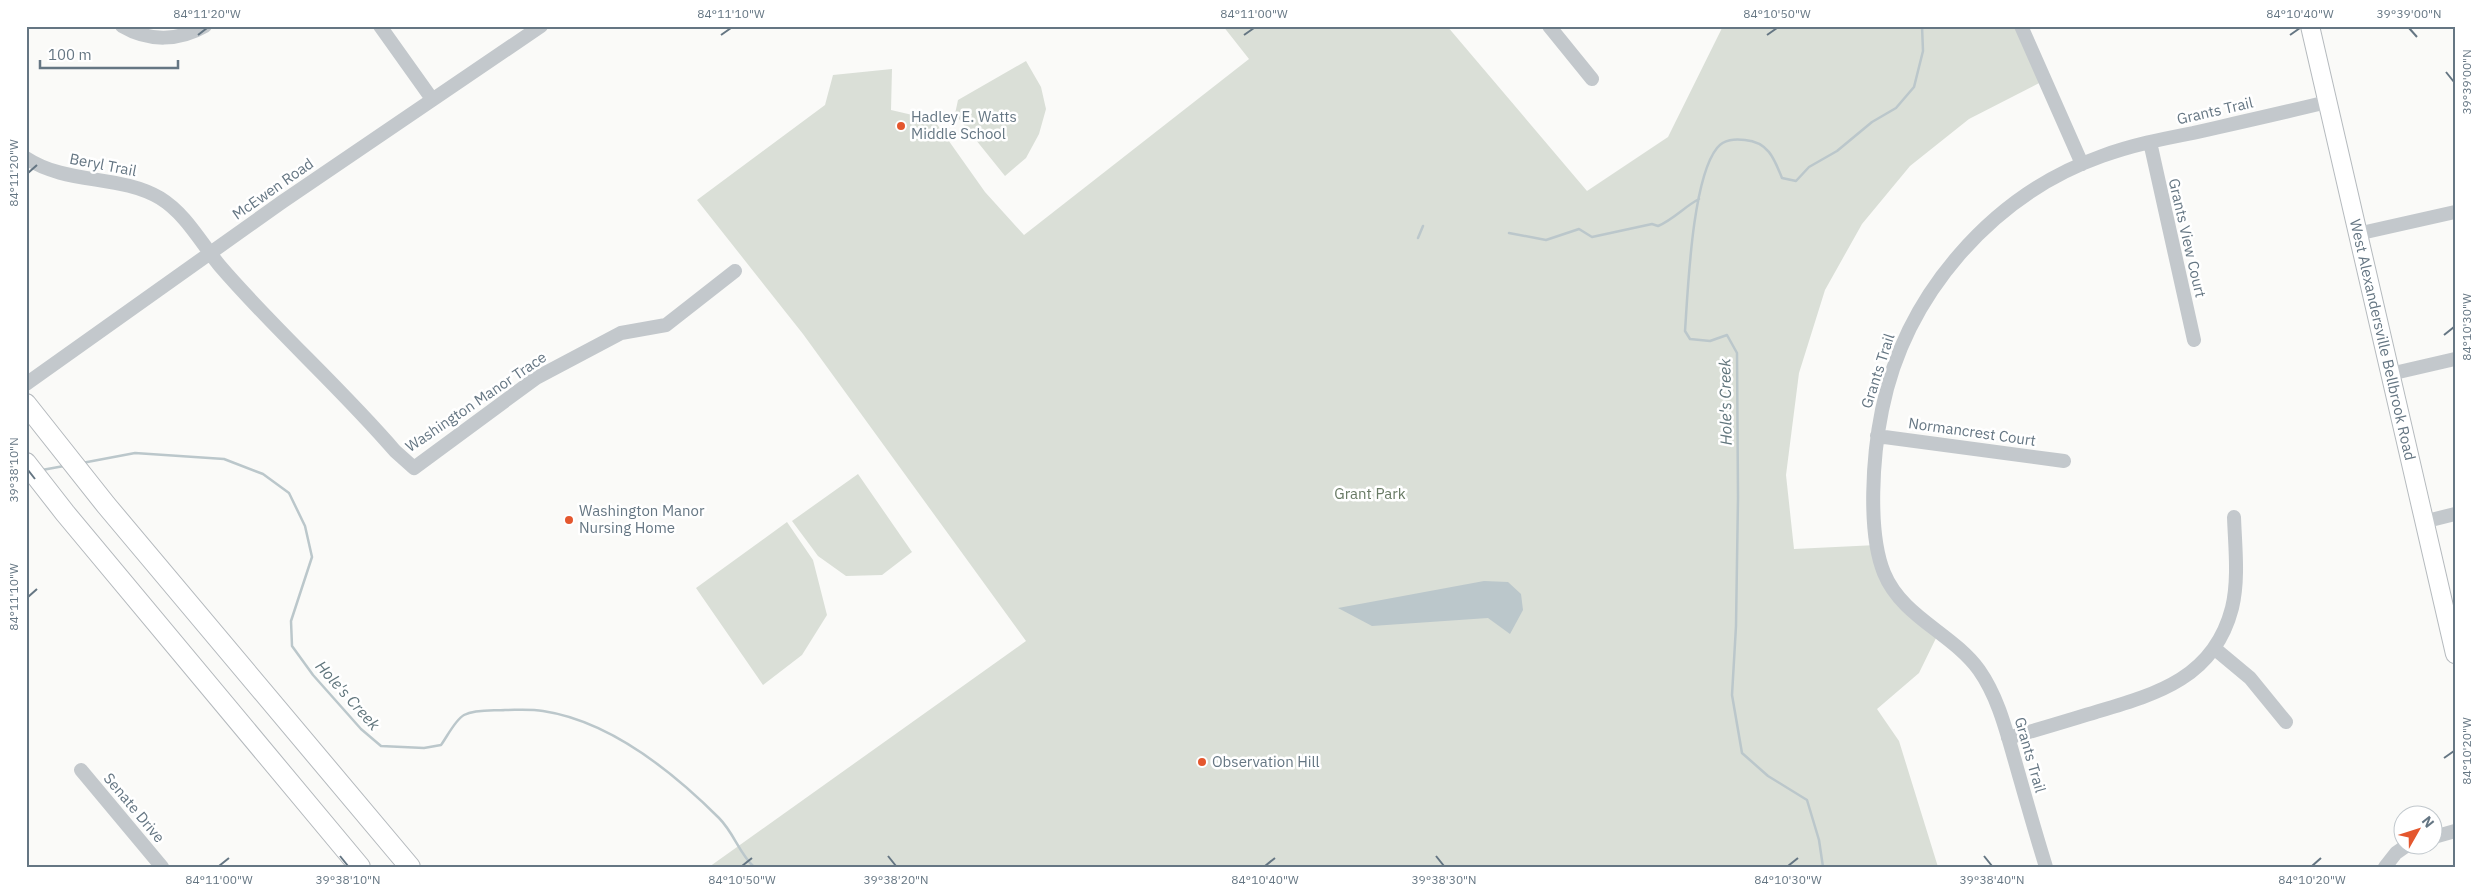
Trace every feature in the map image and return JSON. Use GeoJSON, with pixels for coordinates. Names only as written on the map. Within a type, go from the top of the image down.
{"type":"FeatureCollection","features":[{"type":"Feature","properties":{"kind":"highway"},"geometry":{"type":"LineString","coordinates":[[26,404],[106,505],[410,867]]}},
{"type":"Feature","properties":{"kind":"highway"},"geometry":{"type":"LineString","coordinates":[[26,463],[65,513],[360,867]]}},
{"type":"Feature","properties":{"kind":"main road","name":"West Alexandersville Bellbrook Road"},"geometry":{"type":"LineString","coordinates":[[2310,26],[2455,654]]}},
{"type":"Feature","properties":{"kind":"street"},"geometry":{"type":"LineString","coordinates":[[122,26],[137,34],[160,38],[185,35],[205,26]]}},
{"type":"Feature","properties":{"kind":"street"},"geometry":{"type":"LineString","coordinates":[[380,26],[432,99]]}},
{"type":"Feature","properties":{"kind":"street","name":"McEwen Road"},"geometry":{"type":"LineString","coordinates":[[26,384],[210,253],[541,26]]}},
{"type":"Feature","properties":{"kind":"street"},"geometry":{"type":"LineString","coordinates":[[2021,26],[2082,164]]}},
{"type":"Feature","properties":{"kind":"street"},"geometry":{"type":"LineString","coordinates":[[1556,29],[1592,79]]}},
{"type":"Feature","properties":{"kind":"street","name":"Grants Trail"},"geometry":{"type":"LineString","coordinates":[[2046,867],[1996,702],[1980,672],[1961,649],[1910,609],[1895,592],[1884,574],[1879,557],[1874,489],[1877,436],[1884,399],[1901,347],[1941,278],[1983,229],[2007,208],[2045,182],[2082,164],[2150,142],[2327,102]]}},
{"type":"Feature","properties":{"kind":"street","name":"Grants View Court"},"geometry":{"type":"LineString","coordinates":[[2150,142],[2194,340]]}},
{"type":"Feature","properties":{"kind":"street","name":"Beryl Trail"},"geometry":{"type":"LineString","coordinates":[[26,158],[58,173],[139,188],[150,192],[176,210],[210,253]]}},
{"type":"Feature","properties":{"kind":"street"},"geometry":{"type":"LineString","coordinates":[[2357,234],[2455,212]]}},
{"type":"Feature","properties":{"kind":"street","name":"Washington Manor Trace"},"geometry":{"type":"LineString","coordinates":[[210,253],[395,451],[414,468],[536,378],[621,333],[666,325],[735,271]]}},
{"type":"Feature","properties":{"kind":"street"},"geometry":{"type":"LineString","coordinates":[[2390,374],[2455,358]]}},
{"type":"Feature","properties":{"kind":"street","name":"Normancrest Court"},"geometry":{"type":"LineString","coordinates":[[1877,436],[2064,461]]}},
{"type":"Feature","properties":{"kind":"street"},"geometry":{"type":"LineString","coordinates":[[2423,522],[2455,514]]}},
{"type":"Feature","properties":{"kind":"street"},"geometry":{"type":"LineString","coordinates":[[2008,738],[2159,693],[2185,677],[2214,648],[2227,623],[2235,591],[2234,517]]}},
{"type":"Feature","properties":{"kind":"street"},"geometry":{"type":"LineString","coordinates":[[2214,648],[2250,678],[2286,722]]}},
{"type":"Feature","properties":{"kind":"street","name":"Senate Drive"},"geometry":{"type":"LineString","coordinates":[[81,770],[162,867]]}},
{"type":"Feature","properties":{"kind":"street"},"geometry":{"type":"LineString","coordinates":[[2385,867],[2394,856]]}},
{"type":"Feature","properties":{"kind":"green space","name":"Grant Park"},"geometry":{"type":"Polygon","coordinates":[[[1223,26],[1447,26],[1587,191],[1668,137],[1723,26],[2021,26],[2045,80],[1969,119],[1910,166],[1862,224],[1825,290],[1799,373],[1786,475],[1794,549],[1877,545],[1884,573],[1939,632],[1919,673],[1877,709],[1899,741],[1938,867],[709,867],[1026,641],[803,334],[697,200],[825,105],[833,75],[892,69],[891,110],[934,120],[985,192],[1024,235],[1249,59],[1223,26]]]}},
{"type":"Feature","properties":{"kind":"green space"},"geometry":{"type":"Polygon","coordinates":[[[1026,61],[1041,87],[1046,109],[1039,134],[1026,158],[1005,176],[955,114],[958,100],[1026,61]]]}},
{"type":"Feature","properties":{"kind":"green space"},"geometry":{"type":"Polygon","coordinates":[[[858,474],[912,552],[882,575],[846,576],[818,556],[792,521],[858,474]]]}},
{"type":"Feature","properties":{"kind":"green space"},"geometry":{"type":"Polygon","coordinates":[[[787,522],[813,560],[827,615],[802,655],[763,685],[696,588],[787,522]]]}},
{"type":"Feature","properties":{"kind":"shaded area"},"geometry":{"type":"Polygon","coordinates":[[[1484,581],[1508,582],[1521,594],[1523,610],[1510,634],[1488,618],[1372,626],[1338,608],[1484,581]]]}},
{"type":"Feature","properties":{"kind":"waterway","name":"Hole's Creek"},"geometry":{"type":"LineString","coordinates":[[1823,867],[1819,840],[1807,800],[1768,776],[1742,753],[1732,695],[1736,626],[1738,498],[1737,353],[1727,335],[1710,341],[1690,339],[1685,331],[1693,235],[1702,184],[1709,163],[1720,145],[1730,140],[1753,141],[1769,152],[1782,178],[1796,181],[1809,167],[1837,151],[1872,122],[1896,108],[1914,87],[1923,51],[1922,26]]}},
{"type":"Feature","properties":{"kind":"waterway"},"geometry":{"type":"LineString","coordinates":[[1509,233],[1546,240],[1579,229],[1592,237],[1652,224],[1658,226],[1699,199]]}},
{"type":"Feature","properties":{"kind":"waterway"},"geometry":{"type":"LineString","coordinates":[[1418,238],[1423,226]]}},
{"type":"Feature","properties":{"kind":"waterway","name":"Hole's Creek"},"geometry":{"type":"LineString","coordinates":[[82,463],[135,453],[224,459],[263,474],[289,493],[305,526],[312,557],[291,621],[292,646],[313,675],[361,729],[381,746],[424,748],[441,745],[461,717],[474,712],[534,710],[568,717],[592,725],[616,737],[639,751],[682,783],[719,818],[729,830],[744,856],[754,867]]}},
{"type":"Feature","properties":{"kind":"waterway","name":"Hole's Creek"},"geometry":{"type":"LineString","coordinates":[[42,470],[64,466]]}},
{"type":"Feature","properties":{"kind":"place","name":"Hadley E. Watts Middle School"},"geometry":{"type":"Point","coordinates":[901,126]}},
{"type":"Feature","properties":{"kind":"place","name":"Washington Manor Nursing Home"},"geometry":{"type":"Point","coordinates":[569,520]}},
{"type":"Feature","properties":{"kind":"place","name":"Observation Hill"},"geometry":{"type":"Point","coordinates":[1202,762]}}]}
